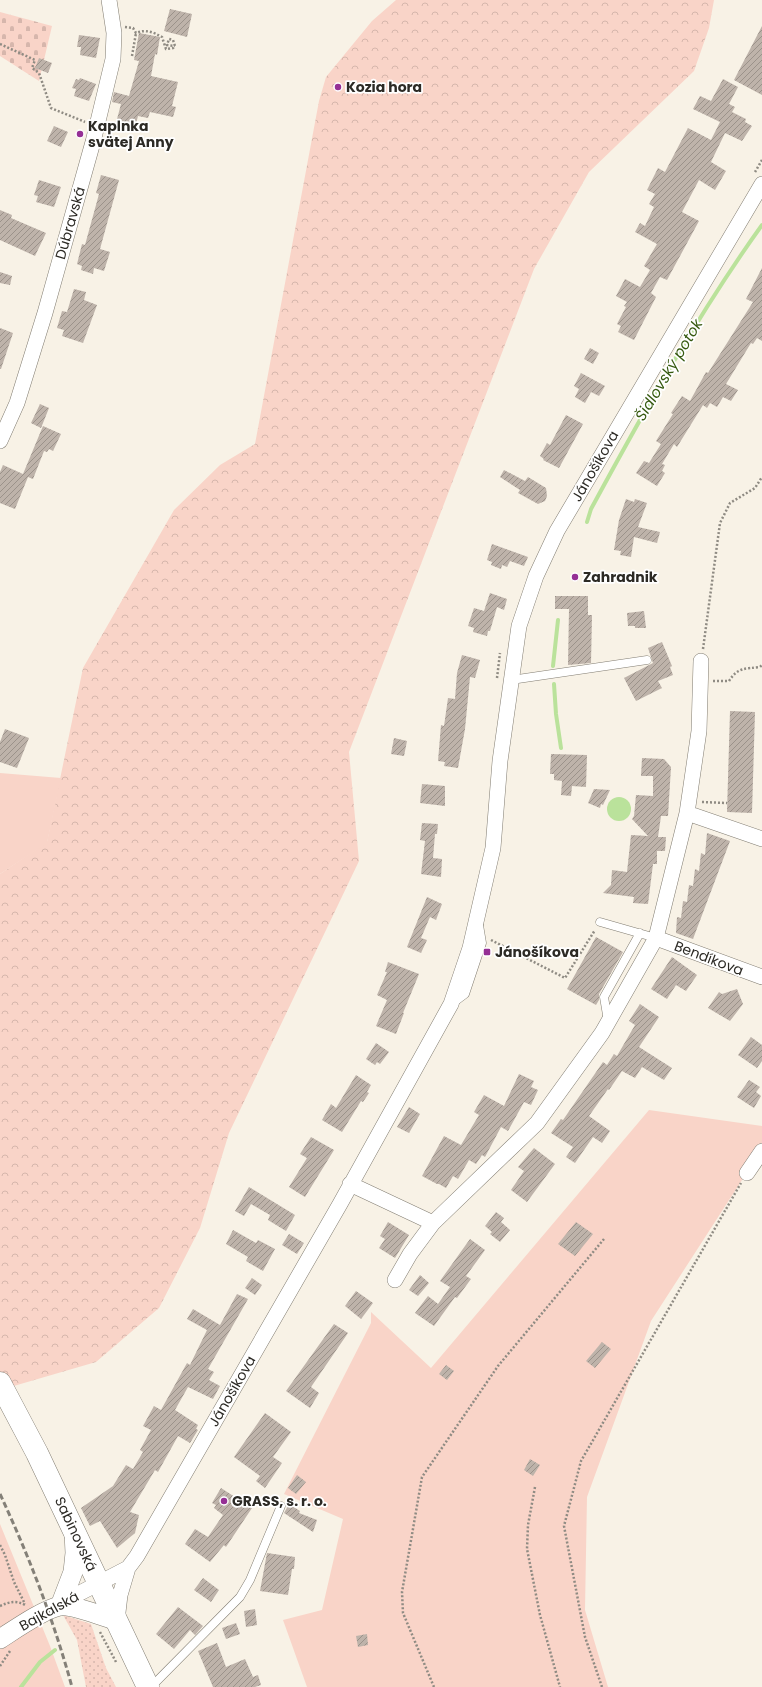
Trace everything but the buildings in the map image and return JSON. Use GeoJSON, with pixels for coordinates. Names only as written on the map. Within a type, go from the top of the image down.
{"type":"FeatureCollection","features":[{"type":"Feature","properties":{"kind":"main road","name":"Sabinovská"},"geometry":{"type":"LineString","coordinates":[[0,1382],[37,1453],[98,1584],[107,1624],[150,1687]]}},
{"type":"Feature","properties":{"kind":"street","name":"Dúbravská"},"geometry":{"type":"LineString","coordinates":[[0,441],[17,404],[45,313],[97,127],[113,59],[113,25],[109,0]]}},
{"type":"Feature","properties":{"kind":"street","name":"Jánošíkova"},"geometry":{"type":"LineString","coordinates":[[98,1584],[128,1568],[148,1536],[340,1204],[451,1004],[470,948],[493,848],[500,761],[504,679],[519,626],[536,576],[557,531],[758,179]]}},
{"type":"Feature","properties":{"kind":"street"},"geometry":{"type":"LineString","coordinates":[[395,1280],[410,1254],[433,1222],[537,1123],[608,1022],[656,938],[691,814],[699,731],[701,661]]}},
{"type":"Feature","properties":{"kind":"street"},"geometry":{"type":"LineString","coordinates":[[691,814],[762,839]]}},
{"type":"Feature","properties":{"kind":"street","name":"Bendíkova"},"geometry":{"type":"LineString","coordinates":[[656,938],[762,978]]}},
{"type":"Feature","properties":{"kind":"street"},"geometry":{"type":"LineString","coordinates":[[747,1172],[762,1151]]}},
{"type":"Feature","properties":{"kind":"street"},"geometry":{"type":"LineString","coordinates":[[350,1184],[433,1222]]}},
{"type":"Feature","properties":{"kind":"street"},"geometry":{"type":"LineString","coordinates":[[74,1530],[75,1553],[73,1572],[60,1606],[74,1608],[107,1624],[120,1595],[128,1568]]}},
{"type":"Feature","properties":{"kind":"street","name":"Bajkalská"},"geometry":{"type":"LineString","coordinates":[[0,1639],[23,1624],[48,1610],[60,1606],[80,1593],[98,1584]]}},
{"type":"Feature","properties":{"kind":"lane"},"geometry":{"type":"LineString","coordinates":[[504,679],[647,660]]}},
{"type":"Feature","properties":{"kind":"lane"},"geometry":{"type":"LineString","coordinates":[[600,922],[656,938]]}},
{"type":"Feature","properties":{"kind":"lane"},"geometry":{"type":"LineString","coordinates":[[608,1022],[604,997],[640,933]]}},
{"type":"Feature","properties":{"kind":"lane","name":"Sabinovská"},"geometry":{"type":"LineString","coordinates":[[150,1687],[240,1597],[250,1580],[281,1506]]}},
{"type":"Feature","properties":{"kind":"path"},"geometry":{"type":"LineString","coordinates":[[113,25],[133,28],[136,32]]}},
{"type":"Feature","properties":{"kind":"path"},"geometry":{"type":"LineString","coordinates":[[136,32],[143,30],[162,36],[166,49],[173,48],[175,46]]}},
{"type":"Feature","properties":{"kind":"path"},"geometry":{"type":"LineString","coordinates":[[132,56],[136,32]]}},
{"type":"Feature","properties":{"kind":"path"},"geometry":{"type":"LineString","coordinates":[[0,44],[35,60],[32,68],[39,73],[51,108],[97,127]]}},
{"type":"Feature","properties":{"kind":"path"},"geometry":{"type":"LineString","coordinates":[[758,179],[762,160]]}},
{"type":"Feature","properties":{"kind":"path"},"geometry":{"type":"LineString","coordinates":[[701,661],[708,623],[720,523],[730,503],[755,488],[762,477]]}},
{"type":"Feature","properties":{"kind":"path"},"geometry":{"type":"LineString","coordinates":[[501,649],[504,679]]}},
{"type":"Feature","properties":{"kind":"path"},"geometry":{"type":"LineString","coordinates":[[700,681],[729,681],[740,669],[760,667],[762,665]]}},
{"type":"Feature","properties":{"kind":"path"},"geometry":{"type":"LineString","coordinates":[[691,814],[697,802],[727,804]]}},
{"type":"Feature","properties":{"kind":"path"},"geometry":{"type":"LineString","coordinates":[[488,938],[565,978],[600,922]]}},
{"type":"Feature","properties":{"kind":"path"},"geometry":{"type":"LineString","coordinates":[[602,1687],[585,1637],[564,1526],[581,1460],[747,1172]]}},
{"type":"Feature","properties":{"kind":"path"},"geometry":{"type":"LineString","coordinates":[[434,1687],[403,1614],[402,1592],[422,1477],[498,1366],[604,1239]]}},
{"type":"Feature","properties":{"kind":"path"},"geometry":{"type":"LineString","coordinates":[[535,1487],[528,1525],[527,1549],[540,1615],[560,1687]]}},
{"type":"Feature","properties":{"kind":"path"},"geometry":{"type":"LineString","coordinates":[[0,1545],[14,1582],[25,1604]]}},
{"type":"Feature","properties":{"kind":"path"},"geometry":{"type":"LineString","coordinates":[[107,1624],[118,1667]]}},
{"type":"Feature","properties":{"kind":"green space"},"geometry":{"type":"Polygon","coordinates":[[[396,0],[714,0],[709,28],[694,71],[589,172],[534,269],[349,752],[359,861],[229,1133],[200,1228],[159,1308],[96,1362],[0,1390],[0,874],[47,842],[83,668],[174,510],[220,465],[255,444],[319,101],[326,77],[372,21],[396,0]]]}},
{"type":"Feature","properties":{"kind":"green space"},"geometry":{"type":"Polygon","coordinates":[[[0,12],[52,26],[39,81],[0,56],[0,12]]]}},
{"type":"Feature","properties":{"kind":"green space"},"geometry":{"type":"Polygon","coordinates":[[[0,773],[61,778],[47,843],[0,874],[0,773]]]}},
{"type":"Feature","properties":{"kind":"green space"},"geometry":{"type":"Polygon","coordinates":[[[649,1110],[762,1126],[762,1149],[651,1321],[587,1497],[585,1610],[608,1687],[307,1687],[283,1620],[322,1610],[343,1519],[284,1494],[371,1323],[371,1312],[431,1368],[649,1110]]]}},
{"type":"Feature","properties":{"kind":"green space"},"geometry":{"type":"Polygon","coordinates":[[[0,1524],[50,1646],[65,1687],[0,1687],[0,1524]]]}},
{"type":"Feature","properties":{"kind":"green space"},"geometry":{"type":"Polygon","coordinates":[[[63,1615],[91,1624],[106,1668],[116,1687],[86,1687],[77,1640],[63,1615]]]}},
{"type":"Feature","properties":{"kind":"shaded area"},"geometry":{"type":"Polygon","coordinates":[[[619,797],[628,800],[631,809],[628,818],[619,821],[610,818],[607,809],[610,800],[619,797]]]}},
{"type":"Feature","properties":{"kind":"waterway","name":"Šidlovský potok"},"geometry":{"type":"LineString","coordinates":[[587,522],[591,509],[672,364],[738,259],[762,225]]}},
{"type":"Feature","properties":{"kind":"waterway","name":"Šidlovský potok"},"geometry":{"type":"LineString","coordinates":[[553,666],[558,620]]}},
{"type":"Feature","properties":{"kind":"waterway","name":"Šidlovský potok"},"geometry":{"type":"LineString","coordinates":[[554,684],[556,714],[561,748]]}},
{"type":"Feature","properties":{"kind":"waterway","name":"Šidlovský potok"},"geometry":{"type":"LineString","coordinates":[[21,1687],[40,1662],[55,1650]]}},
{"type":"Feature","properties":{"kind":"railway"},"geometry":{"type":"LineString","coordinates":[[0,1494],[40,1589],[72,1687]]}},
{"type":"Feature","properties":{"kind":"place","name":"Kozia hora"},"geometry":{"type":"Point","coordinates":[338,87]}},
{"type":"Feature","properties":{"kind":"place","name":"Kaplnka svätej Anny"},"geometry":{"type":"Point","coordinates":[80,134]}},
{"type":"Feature","properties":{"kind":"place","name":"Zahradnik"},"geometry":{"type":"Point","coordinates":[575,577]}},
{"type":"Feature","properties":{"kind":"place","name":"Jánošíkova"},"geometry":{"type":"Point","coordinates":[487,952]}},
{"type":"Feature","properties":{"kind":"place","name":"GRASS, s. r. o."},"geometry":{"type":"Point","coordinates":[224,1501]}}]}
